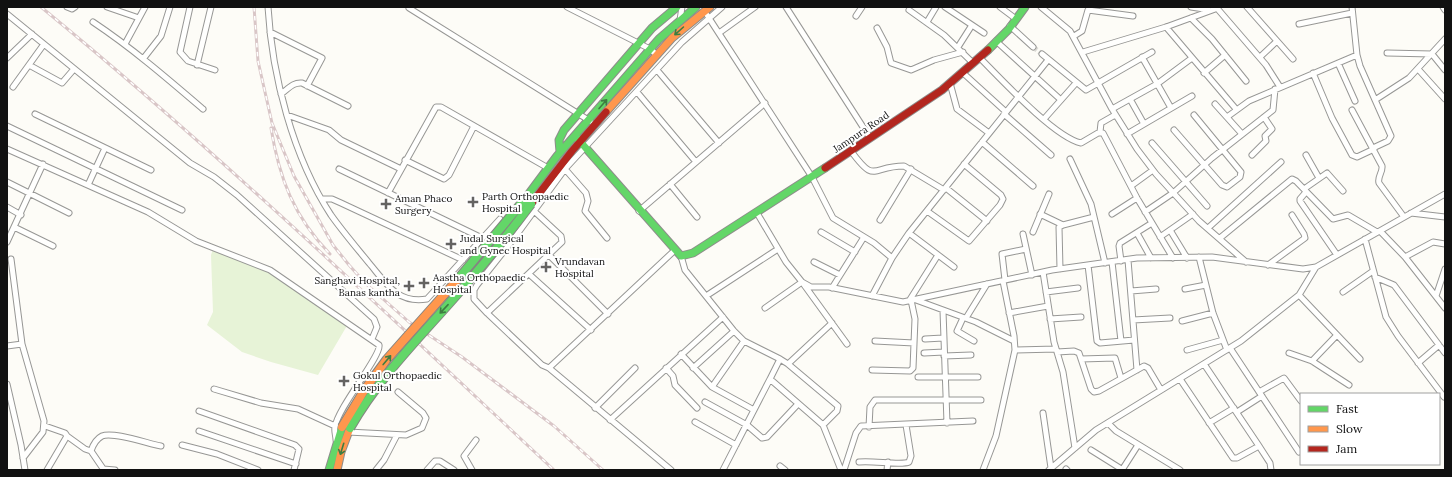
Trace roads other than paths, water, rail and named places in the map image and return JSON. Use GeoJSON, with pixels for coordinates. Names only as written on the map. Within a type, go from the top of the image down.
{"type":"FeatureCollection","features":[{"type":"Feature","properties":{"kind":"main road"},"geometry":{"type":"LineString","coordinates":[[560,152],[560,136],[578,113],[661,19],[677,7]]}},
{"type":"Feature","properties":{"kind":"main road"},"geometry":{"type":"LineString","coordinates":[[329,470],[336,440],[387,372],[456,297],[513,229],[580,141],[592,122],[650,49],[696,7]]}},
{"type":"Feature","properties":{"kind":"main road","name":"Jampura Road"},"geometry":{"type":"LineString","coordinates":[[681,256],[693,254],[757,213],[950,83],[996,41],[1025,7]]}},
{"type":"Feature","properties":{"kind":"main road"},"geometry":{"type":"LineString","coordinates":[[592,122],[672,38],[708,12]]}},
{"type":"Feature","properties":{"kind":"main road"},"geometry":{"type":"LineString","coordinates":[[530,205],[548,168],[560,152],[580,141]]}},
{"type":"Feature","properties":{"kind":"main road"},"geometry":{"type":"LineString","coordinates":[[580,141],[639,211],[681,256]]}},
{"type":"Feature","properties":{"kind":"main road"},"geometry":{"type":"LineString","coordinates":[[337,470],[344,428]]}},
{"type":"Feature","properties":{"kind":"street"},"geometry":{"type":"LineString","coordinates":[[67,7],[72,9],[75,7]]}},
{"type":"Feature","properties":{"kind":"street"},"geometry":{"type":"LineString","coordinates":[[108,7],[139,18]]}},
{"type":"Feature","properties":{"kind":"street"},"geometry":{"type":"LineString","coordinates":[[125,44],[145,7]]}},
{"type":"Feature","properties":{"kind":"street"},"geometry":{"type":"LineString","coordinates":[[143,59],[163,32],[170,7]]}},
{"type":"Feature","properties":{"kind":"street"},"geometry":{"type":"LineString","coordinates":[[190,7],[180,52],[184,58],[197,65],[215,70]]}},
{"type":"Feature","properties":{"kind":"street"},"geometry":{"type":"LineString","coordinates":[[197,65],[211,7]]}},
{"type":"Feature","properties":{"kind":"street"},"geometry":{"type":"LineString","coordinates":[[268,7],[270,32],[281,94],[305,166],[322,200],[354,245],[386,284],[401,297],[409,300],[426,299],[500,219]]}},
{"type":"Feature","properties":{"kind":"street"},"geometry":{"type":"LineString","coordinates":[[567,7],[650,49],[657,55]]}},
{"type":"Feature","properties":{"kind":"street"},"geometry":{"type":"LineString","coordinates":[[680,20],[682,7]]}},
{"type":"Feature","properties":{"kind":"street"},"geometry":{"type":"LineString","coordinates":[[671,470],[549,368],[542,365],[474,299],[474,290],[530,205],[565,169],[580,141],[637,92],[708,12],[722,7]]}},
{"type":"Feature","properties":{"kind":"street"},"geometry":{"type":"LineString","coordinates":[[719,33],[754,7]]}},
{"type":"Feature","properties":{"kind":"street"},"geometry":{"type":"LineString","coordinates":[[786,7],[870,138]]}},
{"type":"Feature","properties":{"kind":"street"},"geometry":{"type":"LineString","coordinates":[[856,16],[862,7]]}},
{"type":"Feature","properties":{"kind":"street"},"geometry":{"type":"LineString","coordinates":[[926,22],[936,7]]}},
{"type":"Feature","properties":{"kind":"street"},"geometry":{"type":"LineString","coordinates":[[945,7],[984,33]]}},
{"type":"Feature","properties":{"kind":"street"},"geometry":{"type":"LineString","coordinates":[[1000,7],[1016,18]]}},
{"type":"Feature","properties":{"kind":"street"},"geometry":{"type":"LineString","coordinates":[[1041,7],[1062,23],[1074,36],[1115,115],[1153,170],[1192,214],[1247,262]]}},
{"type":"Feature","properties":{"kind":"street"},"geometry":{"type":"LineString","coordinates":[[1191,7],[1204,9],[1208,7]]}},
{"type":"Feature","properties":{"kind":"street"},"geometry":{"type":"LineString","coordinates":[[1247,7],[1293,59]]}},
{"type":"Feature","properties":{"kind":"street"},"geometry":{"type":"LineString","coordinates":[[409,8],[592,122]]}},
{"type":"Feature","properties":{"kind":"street"},"geometry":{"type":"LineString","coordinates":[[1083,52],[1166,27],[1217,8],[1271,71],[1278,88],[1274,108],[1204,165],[1173,193],[1145,212]]}},
{"type":"Feature","properties":{"kind":"street"},"geometry":{"type":"LineString","coordinates":[[909,10],[963,52],[976,60],[1058,130],[1079,142],[1084,143],[1100,132],[1101,123],[1115,115]]}},
{"type":"Feature","properties":{"kind":"street"},"geometry":{"type":"LineString","coordinates":[[1074,36],[1082,31],[1088,10],[1133,16]]}},
{"type":"Feature","properties":{"kind":"street"},"geometry":{"type":"LineString","coordinates":[[1299,24],[1352,10],[1357,55],[1360,66],[1391,136],[1388,141],[1357,157],[1352,155],[1332,118],[1313,73]]}},
{"type":"Feature","properties":{"kind":"street"},"geometry":{"type":"LineString","coordinates":[[708,12],[719,33],[812,177],[833,218],[878,246],[892,258]]}},
{"type":"Feature","properties":{"kind":"street"},"geometry":{"type":"LineString","coordinates":[[7,14],[190,163],[214,177],[237,195],[374,319],[378,327],[372,339]]}},
{"type":"Feature","properties":{"kind":"street"},"geometry":{"type":"LineString","coordinates":[[1191,18],[1225,55],[1246,81]]}},
{"type":"Feature","properties":{"kind":"street"},"geometry":{"type":"LineString","coordinates":[[93,22],[125,44],[203,109]]}},
{"type":"Feature","properties":{"kind":"street"},"geometry":{"type":"LineString","coordinates":[[958,47],[972,25]]}},
{"type":"Feature","properties":{"kind":"street"},"geometry":{"type":"LineString","coordinates":[[1010,26],[1033,47]]}},
{"type":"Feature","properties":{"kind":"street"},"geometry":{"type":"LineString","coordinates":[[1166,27],[1236,109]]}},
{"type":"Feature","properties":{"kind":"street"},"geometry":{"type":"LineString","coordinates":[[877,28],[887,47],[891,63],[907,70],[914,70],[934,60],[963,52]]}},
{"type":"Feature","properties":{"kind":"street"},"geometry":{"type":"LineString","coordinates":[[270,32],[322,58],[307,86]]}},
{"type":"Feature","properties":{"kind":"street"},"geometry":{"type":"LineString","coordinates":[[7,58],[32,34]]}},
{"type":"Feature","properties":{"kind":"street"},"geometry":{"type":"LineString","coordinates":[[1375,100],[1399,85],[1418,70],[1445,39]]}},
{"type":"Feature","properties":{"kind":"street"},"geometry":{"type":"LineString","coordinates":[[996,41],[1061,100]]}},
{"type":"Feature","properties":{"kind":"street"},"geometry":{"type":"LineString","coordinates":[[1260,57],[1277,42]]}},
{"type":"Feature","properties":{"kind":"street"},"geometry":{"type":"LineString","coordinates":[[13,87],[44,44]]}},
{"type":"Feature","properties":{"kind":"street"},"geometry":{"type":"LineString","coordinates":[[1042,54],[1086,90],[1152,52]]}},
{"type":"Feature","properties":{"kind":"street"},"geometry":{"type":"LineString","coordinates":[[1387,53],[1432,54],[1445,70]]}},
{"type":"Feature","properties":{"kind":"street"},"geometry":{"type":"LineString","coordinates":[[1204,73],[1225,55]]}},
{"type":"Feature","properties":{"kind":"street"},"geometry":{"type":"LineString","coordinates":[[1227,116],[1249,101],[1357,55]]}},
{"type":"Feature","properties":{"kind":"street"},"geometry":{"type":"LineString","coordinates":[[1142,57],[1171,108]]}},
{"type":"Feature","properties":{"kind":"street"},"geometry":{"type":"LineString","coordinates":[[1112,109],[1157,84],[1192,58]]}},
{"type":"Feature","properties":{"kind":"street"},"geometry":{"type":"LineString","coordinates":[[872,296],[892,258],[909,233],[1048,60]]}},
{"type":"Feature","properties":{"kind":"street"},"geometry":{"type":"LineString","coordinates":[[1338,63],[1355,101]]}},
{"type":"Feature","properties":{"kind":"street"},"geometry":{"type":"LineString","coordinates":[[29,65],[62,83],[74,68]]}},
{"type":"Feature","properties":{"kind":"street"},"geometry":{"type":"LineString","coordinates":[[657,70],[719,142]]}},
{"type":"Feature","properties":{"kind":"street"},"geometry":{"type":"LineString","coordinates":[[1418,70],[1445,98]]}},
{"type":"Feature","properties":{"kind":"street"},"geometry":{"type":"LineString","coordinates":[[962,72],[1051,155]]}},
{"type":"Feature","properties":{"kind":"street"},"geometry":{"type":"LineString","coordinates":[[281,94],[297,83],[307,86],[348,106]]}},
{"type":"Feature","properties":{"kind":"street"},"geometry":{"type":"LineString","coordinates":[[950,83],[957,109],[989,133]]}},
{"type":"Feature","properties":{"kind":"street"},"geometry":{"type":"LineString","coordinates":[[1044,119],[1076,83]]}},
{"type":"Feature","properties":{"kind":"street"},"geometry":{"type":"LineString","coordinates":[[637,92],[696,162]]}},
{"type":"Feature","properties":{"kind":"street"},"geometry":{"type":"LineString","coordinates":[[1127,134],[1192,96]]}},
{"type":"Feature","properties":{"kind":"street"},"geometry":{"type":"LineString","coordinates":[[1130,99],[1144,124]]}},
{"type":"Feature","properties":{"kind":"street"},"geometry":{"type":"LineString","coordinates":[[639,211],[764,103]]}},
{"type":"Feature","properties":{"kind":"street"},"geometry":{"type":"LineString","coordinates":[[1215,104],[1242,134]]}},
{"type":"Feature","properties":{"kind":"street"},"geometry":{"type":"LineString","coordinates":[[388,193],[405,160],[436,107],[441,107],[548,168]]}},
{"type":"Feature","properties":{"kind":"street"},"geometry":{"type":"LineString","coordinates":[[1352,110],[1382,168],[1378,179],[1379,183],[1404,217]]}},
{"type":"Feature","properties":{"kind":"street"},"geometry":{"type":"LineString","coordinates":[[35,114],[151,170]]}},
{"type":"Feature","properties":{"kind":"street"},"geometry":{"type":"LineString","coordinates":[[287,115],[330,130],[341,140],[401,168]]}},
{"type":"Feature","properties":{"kind":"street"},"geometry":{"type":"LineString","coordinates":[[1174,130],[1225,188],[1240,177],[1241,172],[1194,115]]}},
{"type":"Feature","properties":{"kind":"street"},"geometry":{"type":"LineString","coordinates":[[1252,155],[1266,141],[1265,136],[1272,129],[1264,117]]}},
{"type":"Feature","properties":{"kind":"street"},"geometry":{"type":"LineString","coordinates":[[7,126],[182,210]]}},
{"type":"Feature","properties":{"kind":"street"},"geometry":{"type":"LineString","coordinates":[[405,160],[444,179],[449,175],[474,126]]}},
{"type":"Feature","properties":{"kind":"street"},"geometry":{"type":"LineString","coordinates":[[1100,132],[1105,136],[1137,198],[1173,258]]}},
{"type":"Feature","properties":{"kind":"street"},"geometry":{"type":"LineString","coordinates":[[982,142],[1033,186]]}},
{"type":"Feature","properties":{"kind":"street"},"geometry":{"type":"LineString","coordinates":[[1152,143],[1207,206]]}},
{"type":"Feature","properties":{"kind":"street"},"geometry":{"type":"LineString","coordinates":[[88,185],[105,148]]}},
{"type":"Feature","properties":{"kind":"street"},"geometry":{"type":"LineString","coordinates":[[7,149],[148,212],[196,241],[270,270],[380,345],[379,352],[357,384],[344,428]]}},
{"type":"Feature","properties":{"kind":"street"},"geometry":{"type":"LineString","coordinates":[[851,151],[863,167],[869,171],[900,166],[911,169],[945,189],[987,221]]}},
{"type":"Feature","properties":{"kind":"street"},"geometry":{"type":"LineString","coordinates":[[1306,155],[1319,178]]}},
{"type":"Feature","properties":{"kind":"street"},"geometry":{"type":"LineString","coordinates":[[1070,159],[1088,197],[1104,263]]}},
{"type":"Feature","properties":{"kind":"street"},"geometry":{"type":"LineString","coordinates":[[1208,228],[1281,162]]}},
{"type":"Feature","properties":{"kind":"street"},"geometry":{"type":"LineString","coordinates":[[8,238],[21,214],[43,164]]}},
{"type":"Feature","properties":{"kind":"street"},"geometry":{"type":"LineString","coordinates":[[927,211],[968,241],[971,241],[1002,202],[1002,197],[964,164]]}},
{"type":"Feature","properties":{"kind":"street"},"geometry":{"type":"LineString","coordinates":[[339,169],[482,238]]}},
{"type":"Feature","properties":{"kind":"street"},"geometry":{"type":"LineString","coordinates":[[565,169],[586,193],[588,201],[585,206],[585,211],[606,238]]}},
{"type":"Feature","properties":{"kind":"street"},"geometry":{"type":"LineString","coordinates":[[880,220],[911,169]]}},
{"type":"Feature","properties":{"kind":"street"},"geometry":{"type":"LineString","coordinates":[[1131,186],[1153,170]]}},
{"type":"Feature","properties":{"kind":"street"},"geometry":{"type":"LineString","coordinates":[[1337,256],[1300,199],[1305,190],[1319,178],[1328,173],[1343,191]]}},
{"type":"Feature","properties":{"kind":"street"},"geometry":{"type":"LineString","coordinates":[[1220,238],[1287,182],[1294,179],[1333,219],[1348,215],[1379,231],[1405,257],[1445,308]]}},
{"type":"Feature","properties":{"kind":"street"},"geometry":{"type":"LineString","coordinates":[[7,182],[69,213]]}},
{"type":"Feature","properties":{"kind":"street"},"geometry":{"type":"LineString","coordinates":[[670,184],[696,217]]}},
{"type":"Feature","properties":{"kind":"street"},"geometry":{"type":"LineString","coordinates":[[1033,232],[1048,194]]}},
{"type":"Feature","properties":{"kind":"street"},"geometry":{"type":"LineString","coordinates":[[802,282],[811,287],[832,288],[903,302],[1043,272],[1151,258],[1212,257],[1303,269],[1316,268],[1445,194]]}},
{"type":"Feature","properties":{"kind":"street"},"geometry":{"type":"LineString","coordinates":[[1112,214],[1137,198]]}},
{"type":"Feature","properties":{"kind":"street"},"geometry":{"type":"LineString","coordinates":[[322,200],[332,199],[463,260]]}},
{"type":"Feature","properties":{"kind":"street"},"geometry":{"type":"LineString","coordinates":[[487,313],[562,242],[562,238],[530,205]]}},
{"type":"Feature","properties":{"kind":"street"},"geometry":{"type":"LineString","coordinates":[[7,207],[21,214]]}},
{"type":"Feature","properties":{"kind":"street"},"geometry":{"type":"LineString","coordinates":[[757,213],[778,249],[847,344]]}},
{"type":"Feature","properties":{"kind":"street"},"geometry":{"type":"LineString","coordinates":[[1411,213],[1445,216]]}},
{"type":"Feature","properties":{"kind":"street"},"geometry":{"type":"LineString","coordinates":[[1040,214],[1062,225]]}},
{"type":"Feature","properties":{"kind":"street"},"geometry":{"type":"LineString","coordinates":[[1160,237],[1192,214]]}},
{"type":"Feature","properties":{"kind":"street"},"geometry":{"type":"LineString","coordinates":[[1268,265],[1305,238],[1292,215]]}},
{"type":"Feature","properties":{"kind":"street"},"geometry":{"type":"LineString","coordinates":[[1060,269],[1058,230],[1062,225],[1094,217]]}},
{"type":"Feature","properties":{"kind":"street"},"geometry":{"type":"LineString","coordinates":[[1121,261],[1119,245],[1136,232],[1152,223]]}},
{"type":"Feature","properties":{"kind":"street"},"geometry":{"type":"LineString","coordinates":[[14,227],[53,246]]}},
{"type":"Feature","properties":{"kind":"street"},"geometry":{"type":"LineString","coordinates":[[1170,230],[1187,258]]}},
{"type":"Feature","properties":{"kind":"street"},"geometry":{"type":"LineString","coordinates":[[822,232],[855,252]]}},
{"type":"Feature","properties":{"kind":"street"},"geometry":{"type":"LineString","coordinates":[[1136,232],[1151,258]]}},
{"type":"Feature","properties":{"kind":"street"},"geometry":{"type":"LineString","coordinates":[[909,233],[954,267]]}},
{"type":"Feature","properties":{"kind":"street"},"geometry":{"type":"LineString","coordinates":[[1023,234],[1032,275]]}},
{"type":"Feature","properties":{"kind":"street"},"geometry":{"type":"LineString","coordinates":[[832,288],[864,237]]}},
{"type":"Feature","properties":{"kind":"street"},"geometry":{"type":"LineString","coordinates":[[1365,239],[1386,317],[1444,397]]}},
{"type":"Feature","properties":{"kind":"street"},"geometry":{"type":"LineString","coordinates":[[1405,257],[1433,242],[1445,244]]}},
{"type":"Feature","properties":{"kind":"street"},"geometry":{"type":"LineString","coordinates":[[706,296],[778,249]]}},
{"type":"Feature","properties":{"kind":"street"},"geometry":{"type":"LineString","coordinates":[[983,470],[996,436],[1014,350],[1014,341],[1004,280],[1002,254],[1026,249]]}},
{"type":"Feature","properties":{"kind":"street"},"geometry":{"type":"LineString","coordinates":[[549,368],[675,250]]}},
{"type":"Feature","properties":{"kind":"street"},"geometry":{"type":"LineString","coordinates":[[549,255],[608,314]]}},
{"type":"Feature","properties":{"kind":"street"},"geometry":{"type":"LineString","coordinates":[[872,370],[912,370],[914,366],[915,320],[911,300],[938,255]]}},
{"type":"Feature","properties":{"kind":"street"},"geometry":{"type":"LineString","coordinates":[[681,256],[685,270],[734,331],[744,341],[788,364],[838,406],[837,411],[823,425]]}},
{"type":"Feature","properties":{"kind":"street"},"geometry":{"type":"LineString","coordinates":[[1199,257],[1213,313],[1223,340],[1299,452]]}},
{"type":"Feature","properties":{"kind":"street"},"geometry":{"type":"LineString","coordinates":[[11,259],[22,344],[44,426],[43,432],[23,458]]}},
{"type":"Feature","properties":{"kind":"street"},"geometry":{"type":"LineString","coordinates":[[1128,260],[1136,370]]}},
{"type":"Feature","properties":{"kind":"street"},"geometry":{"type":"LineString","coordinates":[[814,262],[840,275]]}},
{"type":"Feature","properties":{"kind":"street"},"geometry":{"type":"LineString","coordinates":[[1112,262],[1121,341]]}},
{"type":"Feature","properties":{"kind":"street"},"geometry":{"type":"LineString","coordinates":[[1088,265],[1096,340],[1100,343],[1134,340]]}},
{"type":"Feature","properties":{"kind":"street"},"geometry":{"type":"LineString","coordinates":[[1050,469],[1096,430],[1228,349],[1270,319],[1299,295],[1316,268]]}},
{"type":"Feature","properties":{"kind":"street"},"geometry":{"type":"LineString","coordinates":[[1436,296],[1445,270]]}},
{"type":"Feature","properties":{"kind":"street"},"geometry":{"type":"LineString","coordinates":[[1343,292],[1373,271]]}},
{"type":"Feature","properties":{"kind":"street"},"geometry":{"type":"LineString","coordinates":[[1043,272],[1056,351],[1063,372],[1075,448]]}},
{"type":"Feature","properties":{"kind":"street"},"geometry":{"type":"LineString","coordinates":[[529,274],[591,330]]}},
{"type":"Feature","properties":{"kind":"street"},"geometry":{"type":"LineString","coordinates":[[1375,277],[1394,285],[1445,353]]}},
{"type":"Feature","properties":{"kind":"street"},"geometry":{"type":"LineString","coordinates":[[765,308],[802,282]]}},
{"type":"Feature","properties":{"kind":"street"},"geometry":{"type":"LineString","coordinates":[[974,341],[957,331],[986,284]]}},
{"type":"Feature","properties":{"kind":"street"},"geometry":{"type":"LineString","coordinates":[[1185,289],[1206,285]]}},
{"type":"Feature","properties":{"kind":"street"},"geometry":{"type":"LineString","coordinates":[[1046,292],[1078,288]]}},
{"type":"Feature","properties":{"kind":"street"},"geometry":{"type":"LineString","coordinates":[[1131,291],[1156,289]]}},
{"type":"Feature","properties":{"kind":"street"},"geometry":{"type":"LineString","coordinates":[[1299,295],[1360,359]]}},
{"type":"Feature","properties":{"kind":"street"},"geometry":{"type":"LineString","coordinates":[[911,300],[965,318],[1014,341]]}},
{"type":"Feature","properties":{"kind":"street"},"geometry":{"type":"LineString","coordinates":[[1009,313],[1048,306]]}},
{"type":"Feature","properties":{"kind":"street"},"geometry":{"type":"LineString","coordinates":[[943,311],[944,376],[947,423]]}},
{"type":"Feature","properties":{"kind":"street"},"geometry":{"type":"LineString","coordinates":[[1182,321],[1213,313]]}},
{"type":"Feature","properties":{"kind":"street"},"geometry":{"type":"LineString","coordinates":[[610,420],[723,317]]}},
{"type":"Feature","properties":{"kind":"street"},"geometry":{"type":"LineString","coordinates":[[1050,319],[1081,317]]}},
{"type":"Feature","properties":{"kind":"street"},"geometry":{"type":"LineString","coordinates":[[1133,320],[1170,318]]}},
{"type":"Feature","properties":{"kind":"street"},"geometry":{"type":"LineString","coordinates":[[788,364],[832,323]]}},
{"type":"Feature","properties":{"kind":"street"},"geometry":{"type":"LineString","coordinates":[[693,368],[734,331]]}},
{"type":"Feature","properties":{"kind":"street"},"geometry":{"type":"LineString","coordinates":[[1312,361],[1337,335]]}},
{"type":"Feature","properties":{"kind":"street"},"geometry":{"type":"LineString","coordinates":[[926,339],[944,338]]}},
{"type":"Feature","properties":{"kind":"street"},"geometry":{"type":"LineString","coordinates":[[1187,350],[1223,340]]}},
{"type":"Feature","properties":{"kind":"street"},"geometry":{"type":"LineString","coordinates":[[712,387],[744,341]]}},
{"type":"Feature","properties":{"kind":"street"},"geometry":{"type":"LineString","coordinates":[[875,341],[914,343]]}},
{"type":"Feature","properties":{"kind":"street"},"geometry":{"type":"LineString","coordinates":[[7,346],[22,344]]}},
{"type":"Feature","properties":{"kind":"street"},"geometry":{"type":"LineString","coordinates":[[1418,363],[1439,345]]}},
{"type":"Feature","properties":{"kind":"street"},"geometry":{"type":"LineString","coordinates":[[1014,350],[1076,351],[1082,359],[1090,389],[1094,392],[1099,391],[1136,370],[1147,366],[1161,390]]}},
{"type":"Feature","properties":{"kind":"street"},"geometry":{"type":"LineString","coordinates":[[924,353],[971,355]]}},
{"type":"Feature","properties":{"kind":"street"},"geometry":{"type":"LineString","coordinates":[[1289,353],[1312,361],[1349,385]]}},
{"type":"Feature","properties":{"kind":"street"},"geometry":{"type":"LineString","coordinates":[[681,354],[712,387],[754,410]]}},
{"type":"Feature","properties":{"kind":"street"},"geometry":{"type":"LineString","coordinates":[[1082,359],[1116,358],[1121,378]]}},
{"type":"Feature","properties":{"kind":"street"},"geometry":{"type":"LineString","coordinates":[[723,470],[780,360]]}},
{"type":"Feature","properties":{"kind":"street"},"geometry":{"type":"LineString","coordinates":[[1204,364],[1270,463],[1271,470]]}},
{"type":"Feature","properties":{"kind":"street"},"geometry":{"type":"LineString","coordinates":[[595,408],[634,368]]}},
{"type":"Feature","properties":{"kind":"street"},"geometry":{"type":"LineString","coordinates":[[666,368],[673,376],[675,385],[697,408]]}},
{"type":"Feature","properties":{"kind":"street"},"geometry":{"type":"LineString","coordinates":[[918,377],[978,377]]}},
{"type":"Feature","properties":{"kind":"street"},"geometry":{"type":"LineString","coordinates":[[1209,423],[1235,410],[1284,378],[1300,400]]}},
{"type":"Feature","properties":{"kind":"street"},"geometry":{"type":"LineString","coordinates":[[1180,379],[1234,458],[1259,446]]}},
{"type":"Feature","properties":{"kind":"street"},"geometry":{"type":"LineString","coordinates":[[770,380],[823,425],[841,470]]}},
{"type":"Feature","properties":{"kind":"street"},"geometry":{"type":"LineString","coordinates":[[7,384],[9,404],[25,470]]}},
{"type":"Feature","properties":{"kind":"street"},"geometry":{"type":"LineString","coordinates":[[214,389],[261,403],[298,409],[344,428],[406,435],[422,428],[426,418],[423,412],[398,392]]}},
{"type":"Feature","properties":{"kind":"street"},"geometry":{"type":"LineString","coordinates":[[869,427],[870,407],[874,400],[981,400]]}},
{"type":"Feature","properties":{"kind":"street"},"geometry":{"type":"LineString","coordinates":[[705,402],[746,425],[762,438],[767,437],[798,404]]}},
{"type":"Feature","properties":{"kind":"street"},"geometry":{"type":"LineString","coordinates":[[199,411],[295,445],[299,449],[294,470]]}},
{"type":"Feature","properties":{"kind":"street"},"geometry":{"type":"LineString","coordinates":[[1043,413],[1050,469]]}},
{"type":"Feature","properties":{"kind":"street"},"geometry":{"type":"LineString","coordinates":[[844,470],[856,433],[861,426],[869,427],[973,421]]}},
{"type":"Feature","properties":{"kind":"street"},"geometry":{"type":"LineString","coordinates":[[695,422],[736,445]]}},
{"type":"Feature","properties":{"kind":"street"},"geometry":{"type":"LineString","coordinates":[[1108,423],[1116,431],[1180,470]]}},
{"type":"Feature","properties":{"kind":"street"},"geometry":{"type":"LineString","coordinates":[[859,462],[867,461],[904,464],[910,460],[906,425]]}},
{"type":"Feature","properties":{"kind":"street"},"geometry":{"type":"LineString","coordinates":[[44,426],[65,433],[85,449],[91,451],[104,469],[115,470]]}},
{"type":"Feature","properties":{"kind":"street"},"geometry":{"type":"LineString","coordinates":[[199,431],[296,464]]}},
{"type":"Feature","properties":{"kind":"street"},"geometry":{"type":"LineString","coordinates":[[91,451],[96,441],[104,435],[116,436],[161,446]]}},
{"type":"Feature","properties":{"kind":"street"},"geometry":{"type":"LineString","coordinates":[[376,470],[384,460],[398,435]]}},
{"type":"Feature","properties":{"kind":"street"},"geometry":{"type":"LineString","coordinates":[[47,470],[67,436]]}},
{"type":"Feature","properties":{"kind":"street"},"geometry":{"type":"LineString","coordinates":[[472,470],[464,456],[476,440]]}},
{"type":"Feature","properties":{"kind":"street"},"geometry":{"type":"LineString","coordinates":[[182,445],[217,454],[258,470]]}},
{"type":"Feature","properties":{"kind":"street"},"geometry":{"type":"LineString","coordinates":[[1091,450],[1123,470],[1138,445]]}},
{"type":"Feature","properties":{"kind":"street"},"geometry":{"type":"LineString","coordinates":[[427,470],[435,461],[440,460],[454,470]]}},
{"type":"Feature","properties":{"kind":"street"},"geometry":{"type":"LineString","coordinates":[[887,470],[888,462]]}},
{"type":"Feature","properties":{"kind":"street"},"geometry":{"type":"LineString","coordinates":[[780,466],[785,470]]}},
{"type":"Feature","properties":{"kind":"tunnel"},"geometry":{"type":"LineString","coordinates":[[1033,47],[1042,54]]}},
{"type":"Feature","properties":{"kind":"railway"},"geometry":{"type":"LineString","coordinates":[[41,7],[107,62],[237,176],[365,293],[554,470]]}},
{"type":"Feature","properties":{"kind":"railway"},"geometry":{"type":"LineString","coordinates":[[254,7],[258,61],[272,123],[294,176],[333,245],[365,283],[409,322],[462,357],[554,426],[603,470]]}},
{"type":"Feature","properties":{"kind":"railway"},"geometry":{"type":"LineString","coordinates":[[271,128],[279,164],[290,196],[307,226],[330,254]]}},
{"type":"Feature","properties":{"kind":"place","name":"Parth Orthopaedic Hospital"},"geometry":{"type":"Point","coordinates":[473,202]}},
{"type":"Feature","properties":{"kind":"place","name":"Aman Phaco Surgery"},"geometry":{"type":"Point","coordinates":[386,204]}},
{"type":"Feature","properties":{"kind":"place","name":"Judal Surgical and Gynec Hospital"},"geometry":{"type":"Point","coordinates":[451,244]}},
{"type":"Feature","properties":{"kind":"place","name":"Vrundavan Hospital"},"geometry":{"type":"Point","coordinates":[546,267]}},
{"type":"Feature","properties":{"kind":"place","name":"Aastha Orthopaedic Hospital"},"geometry":{"type":"Point","coordinates":[424,283]}},
{"type":"Feature","properties":{"kind":"place","name":"Sanghavi Hospital, Banas kantha"},"geometry":{"type":"Point","coordinates":[409,286]}},
{"type":"Feature","properties":{"kind":"place","name":"Gokul Orthopaedic Hospital"},"geometry":{"type":"Point","coordinates":[344,381]}}]}
